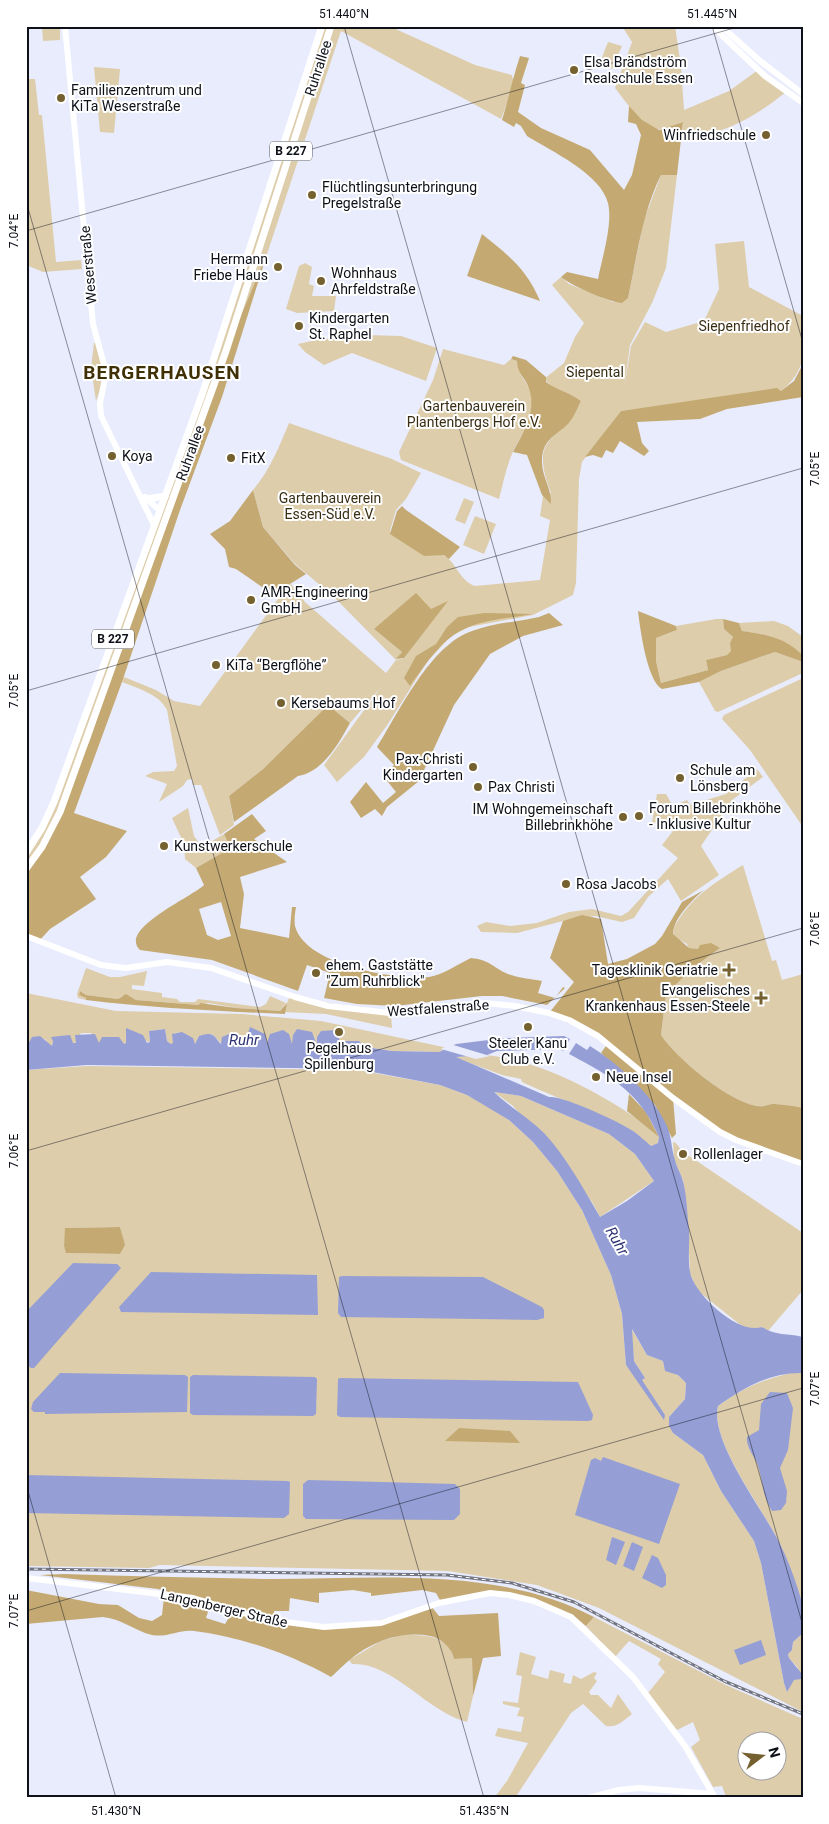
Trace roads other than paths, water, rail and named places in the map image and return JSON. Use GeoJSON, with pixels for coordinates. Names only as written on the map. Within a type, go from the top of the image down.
{"type":"FeatureCollection","features":[{"type":"Feature","properties":{"kind":"main road","name":"Weserstraße"},"geometry":{"type":"LineString","coordinates":[[65,26],[93,324],[106,372],[100,412],[154,525]]}},
{"type":"Feature","properties":{"kind":"main road","name":"Ruhrallee"},"geometry":{"type":"LineString","coordinates":[[26,853],[42,828],[54,802],[203,392],[322,26]]}},
{"type":"Feature","properties":{"kind":"main road","name":"Ruhrallee"},"geometry":{"type":"LineString","coordinates":[[26,870],[42,848],[60,812],[164,525],[226,351],[331,26]]}},
{"type":"Feature","properties":{"kind":"main road"},"geometry":{"type":"LineString","coordinates":[[712,26],[765,76],[803,103]]}},
{"type":"Feature","properties":{"kind":"main road"},"geometry":{"type":"LineString","coordinates":[[721,26],[759,60],[803,94]]}},
{"type":"Feature","properties":{"kind":"main road","name":"Weserstraße"},"geometry":{"type":"LineString","coordinates":[[140,493],[159,510]]}},
{"type":"Feature","properties":{"kind":"main road"},"geometry":{"type":"LineString","coordinates":[[147,499],[165,496],[171,505]]}},
{"type":"Feature","properties":{"kind":"main road"},"geometry":{"type":"LineString","coordinates":[[159,510],[164,525]]}},
{"type":"Feature","properties":{"kind":"main road","name":"Westfalenstraße"},"geometry":{"type":"LineString","coordinates":[[26,936],[86,960],[112,967],[126,968],[168,962],[211,968],[295,998],[328,1006],[390,1013],[470,1004],[500,1004],[548,1012],[569,1020],[598,1036],[672,1098],[720,1132],[736,1140],[803,1164]]}},
{"type":"Feature","properties":{"kind":"main road","name":"Westfalenstraße"},"geometry":{"type":"LineString","coordinates":[[26,940],[39,941]]}},
{"type":"Feature","properties":{"kind":"main road","name":"Langenberger Straße"},"geometry":{"type":"LineString","coordinates":[[26,1578],[193,1598],[263,1619],[324,1627],[381,1623],[439,1603],[490,1593],[534,1601],[571,1617],[633,1677],[685,1746],[714,1796]]}},
{"type":"Feature","properties":{"kind":"main road"},"geometry":{"type":"LineString","coordinates":[[588,1798],[619,1790],[639,1788],[714,1796]]}},
{"type":"Feature","properties":{"kind":"water","name":"Ruhr"},"geometry":{"type":"Polygon","coordinates":[[[250,1027],[265,1034],[267,1043],[270,1034],[283,1030],[289,1034],[292,1044],[293,1035],[297,1029],[312,1032],[317,1045],[317,1037],[321,1031],[336,1030],[342,1047],[343,1041],[359,1041],[365,1047],[392,1051],[439,1052],[456,1044],[505,1038],[564,1036],[570,1039],[563,1051],[560,1049],[497,1051],[487,1055],[456,1057],[549,1097],[566,1100],[604,1116],[633,1131],[651,1146],[658,1143],[659,1137],[650,1119],[630,1094],[611,1078],[569,1054],[576,1043],[587,1050],[590,1046],[622,1070],[643,1091],[666,1124],[684,1184],[689,1230],[689,1265],[695,1285],[721,1313],[742,1326],[762,1327],[777,1333],[803,1337],[803,1373],[779,1375],[748,1387],[718,1406],[717,1421],[730,1457],[781,1546],[794,1576],[803,1606],[803,1633],[793,1642],[792,1650],[788,1654],[802,1674],[801,1679],[794,1680],[787,1692],[761,1563],[754,1541],[721,1491],[703,1455],[673,1433],[669,1426],[669,1417],[685,1399],[686,1383],[678,1375],[665,1371],[663,1361],[647,1355],[632,1329],[634,1361],[645,1378],[642,1380],[665,1415],[664,1420],[626,1365],[622,1314],[611,1275],[582,1210],[557,1171],[533,1142],[509,1120],[467,1095],[440,1085],[357,1069],[87,1065],[26,1070],[26,1048],[32,1037],[40,1036],[52,1046],[53,1041],[51,1037],[70,1035],[73,1043],[76,1043],[75,1035],[95,1034],[99,1043],[102,1037],[119,1037],[124,1044],[126,1043],[126,1028],[143,1035],[147,1043],[150,1042],[149,1031],[165,1029],[167,1041],[171,1044],[173,1043],[172,1034],[182,1032],[193,1038],[195,1044],[199,1036],[211,1034],[221,1044],[222,1037],[234,1032],[242,1036],[245,1043],[250,1027]],[[494,1092],[544,1133],[574,1174],[600,1217],[627,1201],[654,1181],[635,1154],[609,1134],[521,1096],[494,1092]]]}},
{"type":"Feature","properties":{"kind":"water"},"geometry":{"type":"Polygon","coordinates":[[[73,1263],[117,1264],[121,1268],[34,1368],[31,1368],[26,1364],[26,1312],[73,1263]]]}},
{"type":"Feature","properties":{"kind":"water"},"geometry":{"type":"Polygon","coordinates":[[[151,1272],[317,1275],[318,1315],[121,1312],[119,1307],[151,1272]]]}},
{"type":"Feature","properties":{"kind":"water"},"geometry":{"type":"Polygon","coordinates":[[[339,1277],[483,1277],[542,1307],[544,1318],[537,1320],[341,1317],[338,1313],[339,1277]]]}},
{"type":"Feature","properties":{"kind":"water"},"geometry":{"type":"Polygon","coordinates":[[[60,1373],[185,1375],[188,1377],[187,1412],[45,1414],[45,1412],[34,1412],[31,1409],[33,1402],[60,1373]]]}},
{"type":"Feature","properties":{"kind":"water"},"geometry":{"type":"Polygon","coordinates":[[[193,1375],[315,1377],[317,1379],[316,1414],[313,1416],[193,1415],[190,1413],[190,1377],[193,1375]]]}},
{"type":"Feature","properties":{"kind":"water"},"geometry":{"type":"Polygon","coordinates":[[[338,1379],[578,1382],[593,1415],[592,1420],[588,1421],[340,1417],[337,1415],[338,1379]]]}},
{"type":"Feature","properties":{"kind":"water"},"geometry":{"type":"Polygon","coordinates":[[[770,1392],[787,1393],[793,1408],[788,1450],[780,1468],[787,1491],[786,1503],[781,1510],[772,1511],[764,1493],[757,1463],[747,1441],[747,1437],[759,1430],[761,1404],[770,1392]]]}},
{"type":"Feature","properties":{"kind":"water"},"geometry":{"type":"Polygon","coordinates":[[[603,1457],[680,1484],[659,1544],[575,1515],[591,1460],[595,1458],[601,1461],[603,1457]]]}},
{"type":"Feature","properties":{"kind":"water"},"geometry":{"type":"Polygon","coordinates":[[[26,1475],[288,1481],[290,1482],[289,1514],[284,1518],[26,1513],[26,1475]]]}},
{"type":"Feature","properties":{"kind":"water"},"geometry":{"type":"Polygon","coordinates":[[[308,1480],[455,1484],[460,1489],[460,1514],[454,1520],[306,1519],[303,1516],[303,1484],[308,1480]]]}},
{"type":"Feature","properties":{"kind":"water"},"geometry":{"type":"Polygon","coordinates":[[[612,1537],[625,1542],[616,1565],[606,1560],[612,1537]]]}},
{"type":"Feature","properties":{"kind":"water"},"geometry":{"type":"Polygon","coordinates":[[[632,1542],[643,1547],[634,1571],[623,1566],[632,1542]]]}},
{"type":"Feature","properties":{"kind":"water"},"geometry":{"type":"Polygon","coordinates":[[[652,1555],[658,1558],[666,1575],[666,1585],[662,1588],[642,1578],[652,1555]]]}},
{"type":"Feature","properties":{"kind":"water"},"geometry":{"type":"Polygon","coordinates":[[[761,1640],[766,1655],[740,1665],[734,1650],[761,1640]]]}},
{"type":"Feature","properties":{"kind":"railway"},"geometry":{"type":"LineString","coordinates":[[26,1569],[447,1575],[512,1583],[574,1602],[724,1681],[803,1714]]}},
{"type":"Feature","properties":{"kind":"place","name":"Elsa Brändström Realschule Essen"},"geometry":{"type":"Point","coordinates":[574,70]}},
{"type":"Feature","properties":{"kind":"place","name":"Familienzentrum und KiTa Weserstraße"},"geometry":{"type":"Point","coordinates":[61,98]}},
{"type":"Feature","properties":{"kind":"place","name":"Winfriedschule"},"geometry":{"type":"Point","coordinates":[766,135]}},
{"type":"Feature","properties":{"kind":"place","name":"Flüchtlingsunterbringung Pregelstraße"},"geometry":{"type":"Point","coordinates":[312,195]}},
{"type":"Feature","properties":{"kind":"place","name":"Hermann Friebe Haus"},"geometry":{"type":"Point","coordinates":[278,267]}},
{"type":"Feature","properties":{"kind":"place","name":"Wohnhaus Ahrfeldstraße"},"geometry":{"type":"Point","coordinates":[321,281]}},
{"type":"Feature","properties":{"kind":"place","name":"Kindergarten St. Raphel"},"geometry":{"type":"Point","coordinates":[299,326]}},
{"type":"Feature","properties":{"kind":"place","name":"Koya"},"geometry":{"type":"Point","coordinates":[112,456]}},
{"type":"Feature","properties":{"kind":"place","name":"FitX"},"geometry":{"type":"Point","coordinates":[231,458]}},
{"type":"Feature","properties":{"kind":"place","name":"AMR-Engineering GmbH"},"geometry":{"type":"Point","coordinates":[251,600]}},
{"type":"Feature","properties":{"kind":"place","name":"KiTa “Bergflöhe”"},"geometry":{"type":"Point","coordinates":[216,665]}},
{"type":"Feature","properties":{"kind":"place","name":"Kersebaums Hof"},"geometry":{"type":"Point","coordinates":[281,703]}},
{"type":"Feature","properties":{"kind":"place","name":"Pax-Christi Kindergarten"},"geometry":{"type":"Point","coordinates":[473,767]}},
{"type":"Feature","properties":{"kind":"place","name":"Schule am Lönsberg"},"geometry":{"type":"Point","coordinates":[680,778]}},
{"type":"Feature","properties":{"kind":"place","name":"Pax Christi"},"geometry":{"type":"Point","coordinates":[478,787]}},
{"type":"Feature","properties":{"kind":"place","name":"Forum Billebrinkhöhe - Inklusive Kultur"},"geometry":{"type":"Point","coordinates":[639,816]}},
{"type":"Feature","properties":{"kind":"place","name":"IM Wohngemeinschaft Billebrinkhöhe"},"geometry":{"type":"Point","coordinates":[623,817]}},
{"type":"Feature","properties":{"kind":"place","name":"Kunstwerkerschule"},"geometry":{"type":"Point","coordinates":[164,846]}},
{"type":"Feature","properties":{"kind":"place","name":"Rosa Jacobs"},"geometry":{"type":"Point","coordinates":[566,884]}},
{"type":"Feature","properties":{"kind":"place","name":"Tagesklinik Geriatrie"},"geometry":{"type":"Point","coordinates":[729,970]}},
{"type":"Feature","properties":{"kind":"place","name":"ehem. Gaststätte \"Zum Ruhrblick\""},"geometry":{"type":"Point","coordinates":[316,973]}},
{"type":"Feature","properties":{"kind":"place","name":"Evangelisches Krankenhaus Essen-Steele"},"geometry":{"type":"Point","coordinates":[761,998]}},
{"type":"Feature","properties":{"kind":"place","name":"Steeler Kanu Club e.V."},"geometry":{"type":"Point","coordinates":[528,1027]}},
{"type":"Feature","properties":{"kind":"place","name":"Pegelhaus Spillenburg"},"geometry":{"type":"Point","coordinates":[339,1032]}},
{"type":"Feature","properties":{"kind":"place","name":"Neue Insel"},"geometry":{"type":"Point","coordinates":[596,1077]}},
{"type":"Feature","properties":{"kind":"place","name":"Rollenlager"},"geometry":{"type":"Point","coordinates":[683,1154]}},
{"type":"Feature","properties":{"kind":"district","name":"BERGERHAUSEN"},"geometry":{"type":"Point","coordinates":[162,372]}},
{"type":"Feature","properties":{"kind":"park label","name":"Siepenfriedhof"},"geometry":{"type":"Point","coordinates":[744,326]}},
{"type":"Feature","properties":{"kind":"park label","name":"Siepental"},"geometry":{"type":"Point","coordinates":[595,372]}},
{"type":"Feature","properties":{"kind":"park label","name":"Gartenbauverein Plantenbergs Hof e.V."},"geometry":{"type":"Point","coordinates":[474,414]}},
{"type":"Feature","properties":{"kind":"park label","name":"Gartenbauverein Essen-Süd e.V."},"geometry":{"type":"Point","coordinates":[330,506]}}]}
